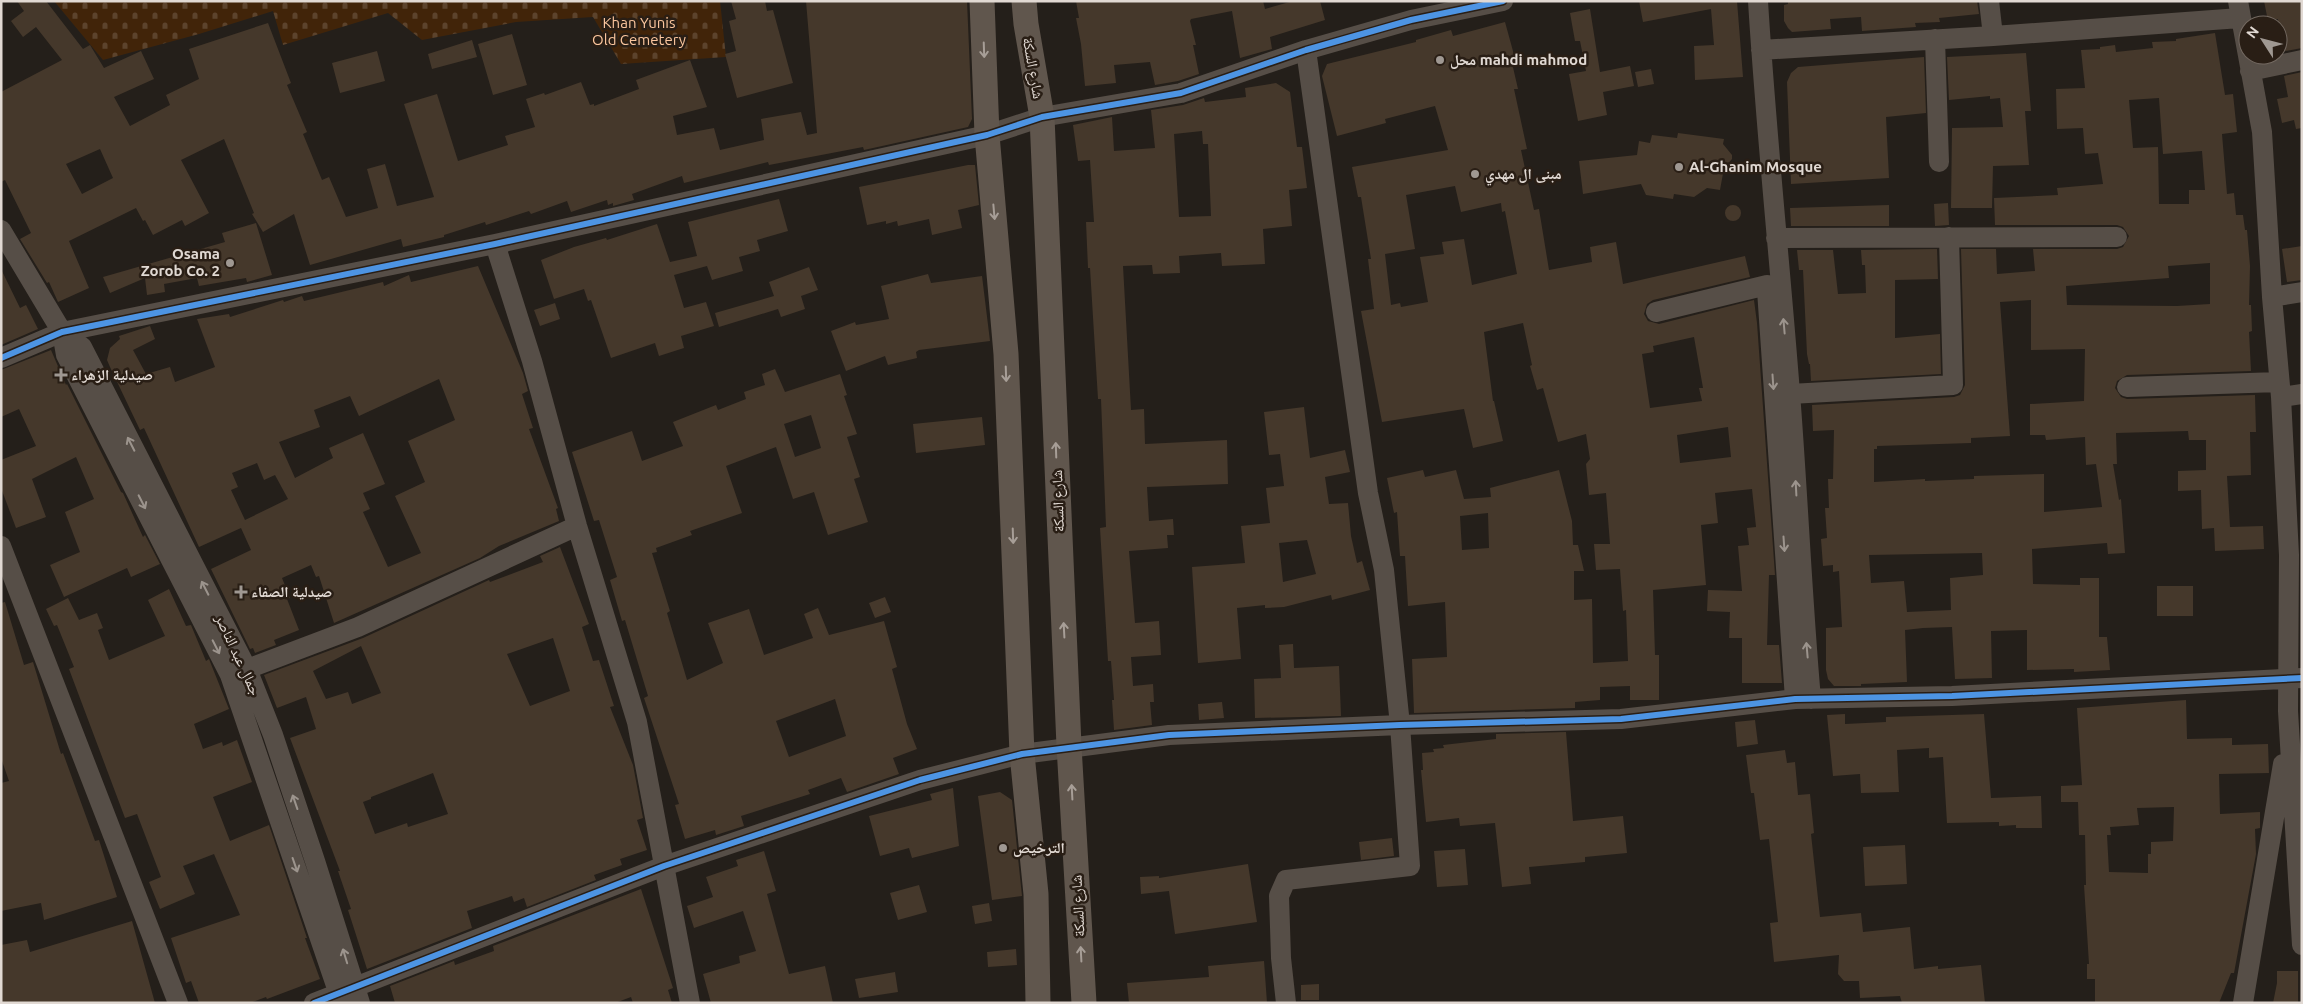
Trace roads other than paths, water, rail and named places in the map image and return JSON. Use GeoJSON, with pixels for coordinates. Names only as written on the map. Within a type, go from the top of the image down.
{"type":"FeatureCollection","features":[{"type":"Feature","properties":{"kind":"main road"},"geometry":{"type":"LineString","coordinates":[[982,1],[987,134],[1006,354],[1022,754],[1036,894],[1038,1003]]}},
{"type":"Feature","properties":{"kind":"main road","name":"شارع السكة"},"geometry":{"type":"LineString","coordinates":[[1024,1],[1026,24],[1042,116],[1069,746],[1084,1003]]}},
{"type":"Feature","properties":{"kind":"street"},"geometry":{"type":"LineString","coordinates":[[1,358],[62,332],[495,244],[987,134],[1042,116],[1181,93],[1306,50],[1411,20],[1503,1]]}},
{"type":"Feature","properties":{"kind":"street"},"geometry":{"type":"LineString","coordinates":[[1748,1],[1767,285],[1803,699]]}},
{"type":"Feature","properties":{"kind":"street"},"geometry":{"type":"LineString","coordinates":[[1758,1],[1790,394],[1801,576],[1803,699]]}},
{"type":"Feature","properties":{"kind":"street"},"geometry":{"type":"LineString","coordinates":[[1990,1],[1993,36]]}},
{"type":"Feature","properties":{"kind":"street"},"geometry":{"type":"LineString","coordinates":[[1761,50],[1993,36],[2239,10],[2262,132],[2290,555],[2295,678],[2289,733],[2243,1003]]}},
{"type":"Feature","properties":{"kind":"street"},"geometry":{"type":"LineString","coordinates":[[1935,39],[1939,162]]}},
{"type":"Feature","properties":{"kind":"street"},"geometry":{"type":"LineString","coordinates":[[1286,1003],[1280,958],[1279,896],[1286,880],[1410,866],[1400,725],[1384,570],[1368,493],[1306,50]]}},
{"type":"Feature","properties":{"kind":"street"},"geometry":{"type":"LineString","coordinates":[[2250,71],[2302,60]]}},
{"type":"Feature","properties":{"kind":"street","name":"جمال عبد الناصر"},"geometry":{"type":"LineString","coordinates":[[1,230],[62,332],[66,355],[238,672],[349,997]]}},
{"type":"Feature","properties":{"kind":"street"},"geometry":{"type":"LineString","coordinates":[[1790,394],[1953,385],[1950,237]]}},
{"type":"Feature","properties":{"kind":"street"},"geometry":{"type":"LineString","coordinates":[[1776,238],[2118,237]]}},
{"type":"Feature","properties":{"kind":"street"},"geometry":{"type":"LineString","coordinates":[[495,244],[532,361],[577,526],[637,722],[690,1003]]}},
{"type":"Feature","properties":{"kind":"street"},"geometry":{"type":"LineString","coordinates":[[1656,312],[1767,285]]}},
{"type":"Feature","properties":{"kind":"street"},"geometry":{"type":"LineString","coordinates":[[2272,297],[2302,292]]}},
{"type":"Feature","properties":{"kind":"street"},"geometry":{"type":"LineString","coordinates":[[2127,387],[2280,390],[2302,394]]}},
{"type":"Feature","properties":{"kind":"street"},"geometry":{"type":"LineString","coordinates":[[238,672],[358,627],[577,526]]}},
{"type":"Feature","properties":{"kind":"street"},"geometry":{"type":"LineString","coordinates":[[1,546],[178,1003]]}},
{"type":"Feature","properties":{"kind":"street"},"geometry":{"type":"LineString","coordinates":[[314,1003],[349,997],[664,866],[920,780],[1022,754],[1069,746],[1169,735],[1400,725],[1621,719],[1803,699],[1952,696],[2295,678]]}},
{"type":"Feature","properties":{"kind":"street"},"geometry":{"type":"LineString","coordinates":[[2289,733],[2302,945]]}},
{"type":"Feature","properties":{"kind":"place","name":"محل mahdi mahmod"},"geometry":{"type":"Point","coordinates":[1440,60]}},
{"type":"Feature","properties":{"kind":"place","name":"Al-Ghanim Mosque"},"geometry":{"type":"Point","coordinates":[1679,167]}},
{"type":"Feature","properties":{"kind":"place","name":"مبنى ال مهدي"},"geometry":{"type":"Point","coordinates":[1475,174]}},
{"type":"Feature","properties":{"kind":"place","name":"Osama Zorob Co. 2"},"geometry":{"type":"Point","coordinates":[230,263]}},
{"type":"Feature","properties":{"kind":"place","name":"صيدلية الزهراء"},"geometry":{"type":"Point","coordinates":[61,375]}},
{"type":"Feature","properties":{"kind":"place","name":"صيدلية الصفاء"},"geometry":{"type":"Point","coordinates":[241,592]}},
{"type":"Feature","properties":{"kind":"place","name":"الترخيص"},"geometry":{"type":"Point","coordinates":[1003,848]}},
{"type":"Feature","properties":{"kind":"park label","name":"Khan Yunis Old Cemetery"},"geometry":{"type":"Point","coordinates":[639,32]}}]}
